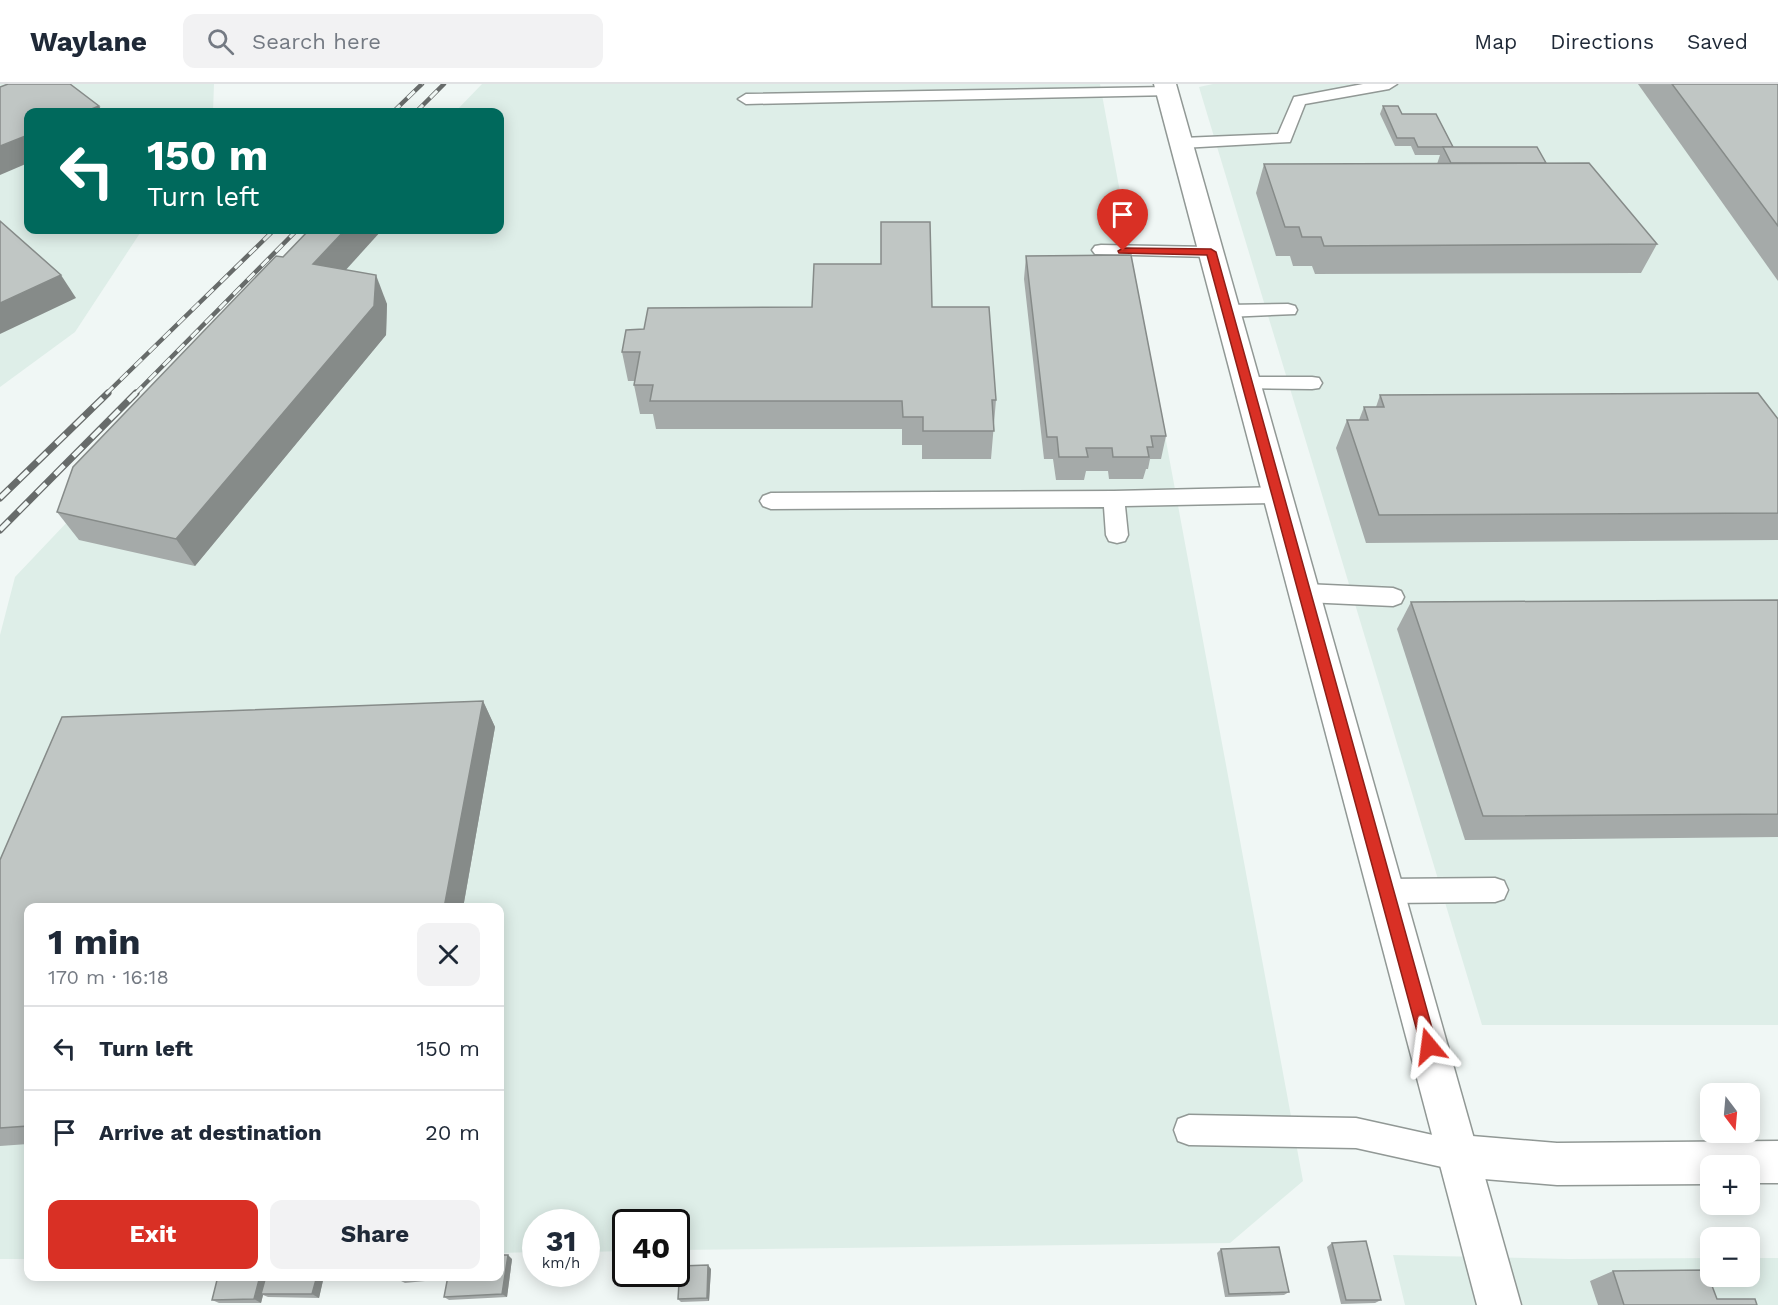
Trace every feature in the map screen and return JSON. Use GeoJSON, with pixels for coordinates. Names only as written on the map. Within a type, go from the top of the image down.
{"type":"FeatureCollection","features":[{"type":"Feature","properties":{"kind":"street"},"geometry":{"type":"LineString","coordinates":[[1166,88],[1499,1305]]}},
{"type":"Feature","properties":{"kind":"street"},"geometry":{"type":"LineString","coordinates":[[1460,1156],[1557,1164],[1778,1162]]}},
{"type":"Feature","properties":{"kind":"lane"},"geometry":{"type":"LineString","coordinates":[[1182,143],[1284,139],[1299,100],[1389,84]]}},
{"type":"Feature","properties":{"kind":"lane"},"geometry":{"type":"LineString","coordinates":[[746,99],[1166,88]]}},
{"type":"Feature","properties":{"kind":"lane"},"geometry":{"type":"LineString","coordinates":[[1101,250],[1211,252]]}},
{"type":"Feature","properties":{"kind":"lane"},"geometry":{"type":"LineString","coordinates":[[1227,311],[1288,310]]}},
{"type":"Feature","properties":{"kind":"lane"},"geometry":{"type":"LineString","coordinates":[[1247,383],[1312,383]]}},
{"type":"Feature","properties":{"kind":"lane"},"geometry":{"type":"LineString","coordinates":[[771,501],[1114,499],[1278,495]]}},
{"type":"Feature","properties":{"kind":"lane"},"geometry":{"type":"LineString","coordinates":[[1114,499],[1117,535]]}},
{"type":"Feature","properties":{"kind":"lane"},"geometry":{"type":"LineString","coordinates":[[1305,593],[1393,597]]}},
{"type":"Feature","properties":{"kind":"lane"},"geometry":{"type":"LineString","coordinates":[[1386,891],[1495,890]]}},
{"type":"Feature","properties":{"kind":"lane"},"geometry":{"type":"LineString","coordinates":[[1189,1130],[1356,1133],[1460,1156]]}},
{"type":"Feature","properties":{"kind":"shaded area"},"geometry":{"type":"Polygon","coordinates":[[[0,84],[214,84],[213,108],[24,108],[24,234],[139,234],[75,332],[0,387],[0,84]]]}},
{"type":"Feature","properties":{"kind":"shaded area"},"geometry":{"type":"Polygon","coordinates":[[[482,84],[1100,84],[1303,1181],[1230,1243],[690,1250],[690,1209],[612,1209],[612,1251],[600,1252],[600,1209],[522,1209],[522,1252],[504,1253],[504,903],[24,903],[24,1259],[0,1259],[0,635],[15,577],[340,234],[504,234],[504,108],[459,108],[482,84]]]}},
{"type":"Feature","properties":{"kind":"shaded area"},"geometry":{"type":"Polygon","coordinates":[[[1213,84],[1778,84],[1778,1025],[1482,1025],[1199,87],[1213,84]]]}},
{"type":"Feature","properties":{"kind":"shaded area"},"geometry":{"type":"Polygon","coordinates":[[[1393,1255],[1569,1259],[1700,1258],[1700,1287],[1760,1287],[1760,1258],[1778,1258],[1778,1305],[1405,1305],[1393,1255]]]}},
{"type":"Feature","properties":{"kind":"building"},"geometry":{"type":"Polygon","coordinates":[[[8,84],[70,84],[99,106],[94,108],[24,108],[24,137],[0,146],[0,87],[8,84]]]}},
{"type":"Feature","properties":{"kind":"building"},"geometry":{"type":"Polygon","coordinates":[[[1672,84],[1778,84],[1778,226],[1672,84]]]}},
{"type":"Feature","properties":{"kind":"building"},"geometry":{"type":"Polygon","coordinates":[[[1383,106],[1398,106],[1402,114],[1436,114],[1453,147],[1418,147],[1414,138],[1397,138],[1383,106]]]}},
{"type":"Feature","properties":{"kind":"building"},"geometry":{"type":"Polygon","coordinates":[[[1443,147],[1537,147],[1546,163],[1451,163],[1443,147]]]}},
{"type":"Feature","properties":{"kind":"building"},"geometry":{"type":"Polygon","coordinates":[[[1589,163],[1657,244],[1324,246],[1321,237],[1302,237],[1299,227],[1285,227],[1264,164],[1589,163]]]}},
{"type":"Feature","properties":{"kind":"building"},"geometry":{"type":"Polygon","coordinates":[[[0,221],[61,275],[0,303],[0,221]]]}},
{"type":"Feature","properties":{"kind":"building"},"geometry":{"type":"Polygon","coordinates":[[[881,222],[930,222],[932,307],[989,307],[996,400],[992,400],[994,431],[923,431],[923,417],[903,417],[902,401],[650,401],[653,385],[634,385],[640,352],[622,352],[626,330],[644,329],[648,308],[812,307],[814,264],[881,264],[881,222]]]}},
{"type":"Feature","properties":{"kind":"building"},"geometry":{"type":"Polygon","coordinates":[[[305,234],[341,234],[313,264],[376,275],[374,306],[176,539],[57,512],[73,467],[276,256],[283,257],[305,234]]]}},
{"type":"Feature","properties":{"kind":"building"},"geometry":{"type":"Polygon","coordinates":[[[1131,255],[1166,436],[1151,436],[1153,447],[1147,447],[1149,457],[1113,457],[1112,448],[1086,448],[1088,457],[1059,457],[1057,437],[1047,437],[1026,256],[1131,255]]]}},
{"type":"Feature","properties":{"kind":"building"},"geometry":{"type":"Polygon","coordinates":[[[1758,393],[1778,419],[1778,513],[1379,515],[1347,420],[1368,420],[1364,407],[1384,407],[1380,395],[1758,393]]]}},
{"type":"Feature","properties":{"kind":"building"},"geometry":{"type":"Polygon","coordinates":[[[1778,600],[1778,814],[1483,816],[1411,602],[1778,600]]]}},
{"type":"Feature","properties":{"kind":"building"},"geometry":{"type":"Polygon","coordinates":[[[483,701],[445,903],[24,903],[24,1126],[0,1128],[0,860],[62,717],[483,701]]]}},
{"type":"Feature","properties":{"kind":"building"},"geometry":{"type":"Polygon","coordinates":[[[1366,1241],[1381,1300],[1346,1300],[1332,1243],[1366,1241]]]}},
{"type":"Feature","properties":{"kind":"building"},"geometry":{"type":"Polygon","coordinates":[[[1279,1247],[1289,1292],[1229,1294],[1221,1249],[1279,1247]]]}},
{"type":"Feature","properties":{"kind":"building"},"geometry":{"type":"Polygon","coordinates":[[[504,1255],[508,1255],[504,1281],[504,1255]]]}},
{"type":"Feature","properties":{"kind":"building"},"geometry":{"type":"Polygon","coordinates":[[[708,1265],[707,1298],[678,1299],[679,1287],[690,1287],[690,1266],[708,1265]]]}},
{"type":"Feature","properties":{"kind":"building"},"geometry":{"type":"Polygon","coordinates":[[[1700,1270],[1700,1287],[1712,1287],[1717,1299],[1755,1299],[1757,1305],[1624,1305],[1613,1271],[1700,1270]]]}},
{"type":"Feature","properties":{"kind":"building"},"geometry":{"type":"Polygon","coordinates":[[[217,1281],[259,1281],[254,1299],[212,1300],[217,1281]]]}},
{"type":"Feature","properties":{"kind":"building"},"geometry":{"type":"Polygon","coordinates":[[[265,1281],[316,1281],[312,1294],[261,1294],[265,1281]]]}},
{"type":"Feature","properties":{"kind":"building"},"geometry":{"type":"Polygon","coordinates":[[[447,1281],[504,1281],[502,1294],[444,1297],[447,1281]]]}},
{"type":"Feature","properties":{"kind":"railway"},"geometry":{"type":"LineString","coordinates":[[397,108],[422,84]]}},
{"type":"Feature","properties":{"kind":"railway"},"geometry":{"type":"LineString","coordinates":[[420,108],[444,84]]}},
{"type":"Feature","properties":{"kind":"railway"},"geometry":{"type":"LineString","coordinates":[[106,394],[270,234]]}},
{"type":"Feature","properties":{"kind":"railway"},"geometry":{"type":"LineString","coordinates":[[135,394],[293,234]]}},
{"type":"Feature","properties":{"kind":"railway"},"geometry":{"type":"LineString","coordinates":[[0,498],[108,393]]}},
{"type":"Feature","properties":{"kind":"railway"},"geometry":{"type":"LineString","coordinates":[[0,530],[136,393]]}},
{"type":"Feature","properties":{"kind":"route"},"geometry":{"type":"LineString","coordinates":[[1123,251],[1211,252],[1429,1046]]}}]}
